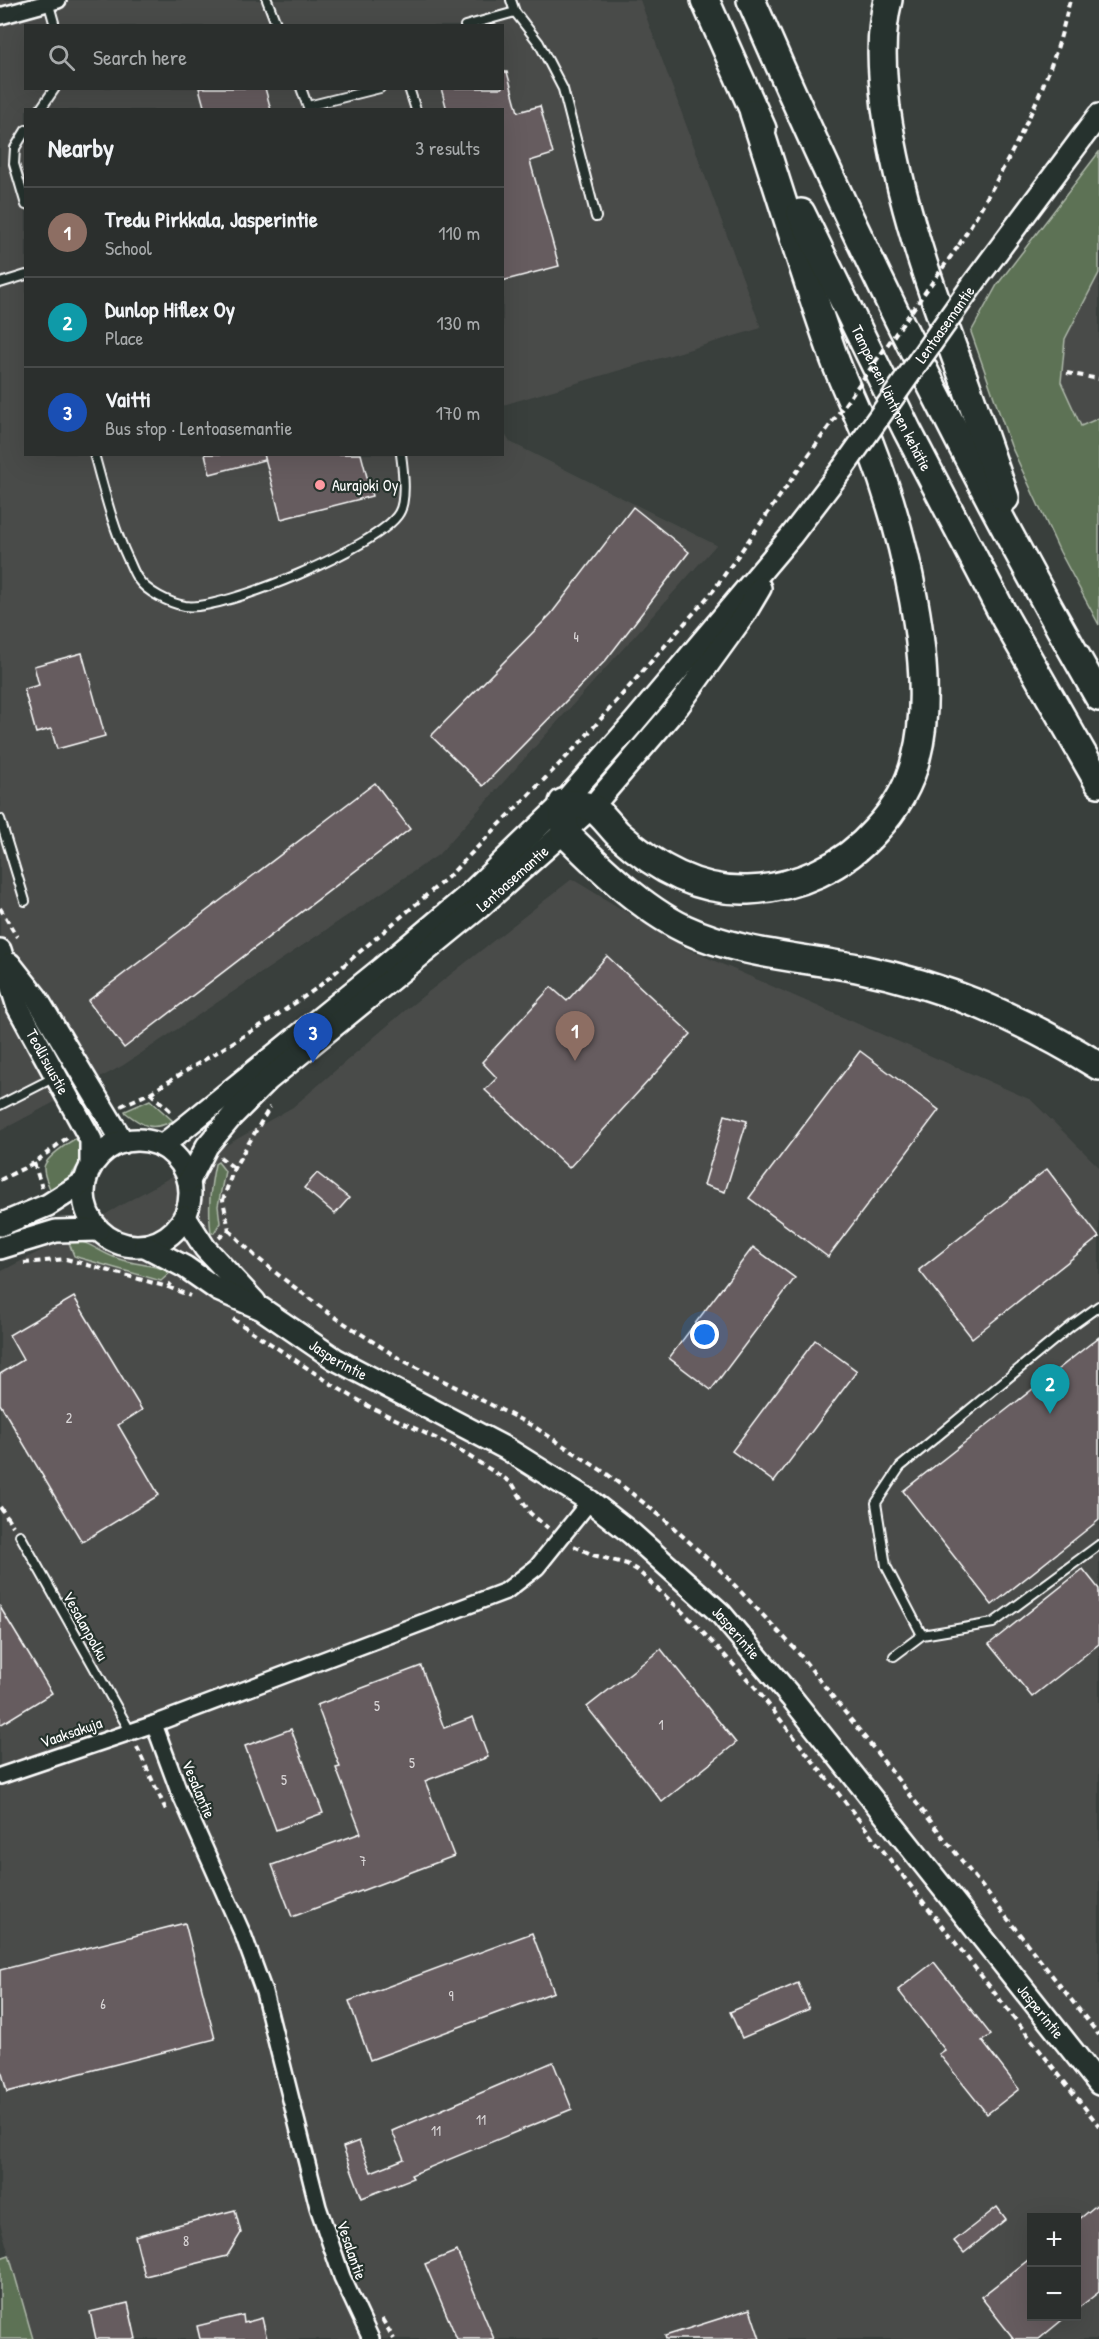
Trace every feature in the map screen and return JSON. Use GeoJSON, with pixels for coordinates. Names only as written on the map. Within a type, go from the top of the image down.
{"type":"FeatureCollection","features":[{"type":"Feature","properties":{"kind":"highway","name":"Tampereen läntinen kehätie"},"geometry":{"type":"LineString","coordinates":[[705,0],[754,113],[923,461],[1005,618],[1099,783]]}},
{"type":"Feature","properties":{"kind":"highway"},"geometry":{"type":"LineString","coordinates":[[750,0],[791,94],[885,291],[1036,587],[1099,697]]}},
{"type":"Feature","properties":{"kind":"highway"},"geometry":{"type":"LineString","coordinates":[[888,0],[883,42],[884,88],[891,142],[904,197],[932,294],[1036,587]]}},
{"type":"Feature","properties":{"kind":"highway"},"geometry":{"type":"LineString","coordinates":[[754,113],[832,354],[890,500],[902,547],[916,621],[923,688],[922,724],[916,757],[908,782],[896,806],[863,845],[841,862],[819,873],[769,888],[718,889],[669,872],[627,842],[592,807],[563,803],[565,833],[598,865],[639,899],[684,928],[718,942],[777,955],[857,968],[954,994],[999,1011],[1041,1032],[1099,1066]]}},
{"type":"Feature","properties":{"kind":"main road","name":"Lentoasemantie"},"geometry":{"type":"LineString","coordinates":[[162,1146],[459,903],[563,803],[791,536],[843,468],[973,284],[1099,115]]}},
{"type":"Feature","properties":{"kind":"main road","name":"Lentoasemantie"},"geometry":{"type":"LineString","coordinates":[[189,1181],[207,1146],[233,1115],[268,1080],[480,907],[592,807],[679,705],[744,615],[791,536]]}},
{"type":"Feature","properties":{"kind":"main road","name":"Teollisuustie"},"geometry":{"type":"LineString","coordinates":[[1,954],[36,997],[123,1142]]}},
{"type":"Feature","properties":{"kind":"main road","name":"Teollisuustie"},"geometry":{"type":"LineString","coordinates":[[1,954],[18,1007],[91,1140],[87,1174]]}},
{"type":"Feature","properties":{"kind":"main road"},"geometry":{"type":"LineString","coordinates":[[0,1225],[48,1205],[87,1174],[99,1155],[123,1142],[150,1141],[174,1155],[189,1181],[191,1193],[185,1217],[175,1231],[162,1241],[146,1246],[125,1246],[106,1237],[88,1216],[83,1199],[87,1174]]}},
{"type":"Feature","properties":{"kind":"main road","name":"Jasperintie"},"geometry":{"type":"LineString","coordinates":[[185,1217],[205,1248],[262,1309]]}},
{"type":"Feature","properties":{"kind":"main road"},"geometry":{"type":"LineString","coordinates":[[0,1248],[56,1231],[98,1230]]}},
{"type":"Feature","properties":{"kind":"main road","name":"Jasperintie"},"geometry":{"type":"LineString","coordinates":[[146,1246],[218,1290],[262,1309],[335,1359],[507,1449],[590,1502],[632,1534],[721,1614],[798,1706],[1099,2084]]}},
{"type":"Feature","properties":{"kind":"street"},"geometry":{"type":"LineString","coordinates":[[0,16],[51,1]]}},
{"type":"Feature","properties":{"kind":"street"},"geometry":{"type":"LineString","coordinates":[[154,1724],[506,1591],[537,1567],[590,1502]]}},
{"type":"Feature","properties":{"kind":"street","name":"Vaaksakuja"},"geometry":{"type":"LineString","coordinates":[[0,1776],[154,1724]]}},
{"type":"Feature","properties":{"kind":"street","name":"Vesalantie"},"geometry":{"type":"LineString","coordinates":[[154,1724],[185,1806],[244,1937],[264,1992],[318,2207],[342,2277],[371,2339]]}},
{"type":"Feature","properties":{"kind":"lane"},"geometry":{"type":"LineString","coordinates":[[267,0],[276,24]]}},
{"type":"Feature","properties":{"kind":"lane"},"geometry":{"type":"LineString","coordinates":[[511,0],[515,12],[539,43],[563,89],[596,217]]}},
{"type":"Feature","properties":{"kind":"lane"},"geometry":{"type":"LineString","coordinates":[[51,1],[55,24]]}},
{"type":"Feature","properties":{"kind":"lane"},"geometry":{"type":"LineString","coordinates":[[472,24],[515,12]]}},
{"type":"Feature","properties":{"kind":"lane"},"geometry":{"type":"LineString","coordinates":[[41,108],[54,90]]}},
{"type":"Feature","properties":{"kind":"lane"},"geometry":{"type":"LineString","coordinates":[[302,90],[308,108],[373,90]]}},
{"type":"Feature","properties":{"kind":"lane"},"geometry":{"type":"LineString","coordinates":[[410,90],[415,108]]}},
{"type":"Feature","properties":{"kind":"lane"},"geometry":{"type":"LineString","coordinates":[[24,133],[15,148],[14,164],[24,198]]}},
{"type":"Feature","properties":{"kind":"lane"},"geometry":{"type":"LineString","coordinates":[[0,283],[24,276]]}},
{"type":"Feature","properties":{"kind":"lane"},"geometry":{"type":"LineString","coordinates":[[95,456],[114,529],[138,580],[158,596],[185,606],[213,604],[301,574],[362,544],[388,525],[401,512],[404,478],[401,456]]}},
{"type":"Feature","properties":{"kind":"lane"},"geometry":{"type":"LineString","coordinates":[[0,819],[25,901]]}},
{"type":"Feature","properties":{"kind":"lane"},"geometry":{"type":"LineString","coordinates":[[0,1105],[57,1076]]}},
{"type":"Feature","properties":{"kind":"lane"},"geometry":{"type":"LineString","coordinates":[[921,1635],[886,1566],[876,1503],[900,1467],[1071,1326],[1099,1306]]}},
{"type":"Feature","properties":{"kind":"lane","name":"Vesalanpolku"},"geometry":{"type":"LineString","coordinates":[[20,1535],[130,1731]]}},
{"type":"Feature","properties":{"kind":"lane"},"geometry":{"type":"LineString","coordinates":[[894,1656],[921,1635],[993,1623],[1099,1545]]}},
{"type":"Feature","properties":{"kind":"path"},"geometry":{"type":"LineString","coordinates":[[106,1115],[150,1093],[273,1018],[317,988],[448,877],[578,745],[714,591],[959,245],[1016,146],[1055,56],[1070,0]]}},
{"type":"Feature","properties":{"kind":"path"},"geometry":{"type":"LineString","coordinates":[[1067,373],[1099,379]]}},
{"type":"Feature","properties":{"kind":"path"},"geometry":{"type":"LineString","coordinates":[[234,1168],[273,1102]]}},
{"type":"Feature","properties":{"kind":"path"},"geometry":{"type":"LineString","coordinates":[[0,1180],[34,1163],[58,1143],[85,1126]]}},
{"type":"Feature","properties":{"kind":"path"},"geometry":{"type":"LineString","coordinates":[[168,1287],[196,1298]]}},
{"type":"Feature","properties":{"kind":"path"},"geometry":{"type":"LineString","coordinates":[[230,1317],[336,1387],[370,1407],[454,1448],[512,1483],[530,1513],[559,1538],[593,1555],[627,1564],[637,1570],[688,1617],[754,1686],[1099,2126]]}},
{"type":"Feature","properties":{"kind":"path"},"geometry":{"type":"LineString","coordinates":[[0,1507],[20,1535]]}},
{"type":"Feature","properties":{"kind":"path"},"geometry":{"type":"LineString","coordinates":[[130,1731],[166,1810],[170,1812],[185,1806]]}},
{"type":"Feature","properties":{"kind":"shaded area"},"geometry":{"type":"Polygon","coordinates":[[[0,0],[640,0],[761,328],[504,405],[504,108],[24,108],[24,456],[504,456],[504,433],[510,442],[716,545],[438,855],[122,1066],[0,1131],[0,0]]]}},
{"type":"Feature","properties":{"kind":"shaded area"},"geometry":{"type":"Polygon","coordinates":[[[1099,273],[1099,418],[1081,426],[1061,382],[1065,339],[1099,273]]]}},
{"type":"Feature","properties":{"kind":"shaded area"},"geometry":{"type":"Polygon","coordinates":[[[572,879],[685,948],[1031,1100],[1099,1167],[1099,2339],[33,2339],[0,2223],[0,1272],[50,1246],[293,1107],[408,1008],[572,879]]]}},
{"type":"Feature","properties":{"kind":"green space"},"geometry":{"type":"Polygon","coordinates":[[[1099,152],[1099,273],[1065,339],[1061,382],[1081,426],[1099,418],[1099,625],[1060,552],[1011,446],[971,332],[997,285],[1099,152]]]}},
{"type":"Feature","properties":{"kind":"green space"},"geometry":{"type":"Polygon","coordinates":[[[150,1100],[173,1121],[154,1127],[148,1126],[138,1122],[125,1111],[150,1100]]]}},
{"type":"Feature","properties":{"kind":"green space"},"geometry":{"type":"Polygon","coordinates":[[[78,1137],[82,1154],[80,1162],[71,1176],[51,1192],[45,1175],[45,1165],[57,1151],[78,1137]]]}},
{"type":"Feature","properties":{"kind":"green space"},"geometry":{"type":"Polygon","coordinates":[[[218,1162],[225,1171],[218,1206],[220,1223],[214,1233],[211,1233],[211,1190],[215,1164],[218,1162]]]}},
{"type":"Feature","properties":{"kind":"green space"},"geometry":{"type":"Polygon","coordinates":[[[68,1240],[119,1259],[171,1272],[161,1281],[80,1258],[74,1256],[68,1240]]]}},
{"type":"Feature","properties":{"kind":"green space"},"geometry":{"type":"Polygon","coordinates":[[[9,2255],[33,2339],[0,2339],[0,2258],[9,2255]]]}},
{"type":"Feature","properties":{"kind":"building"},"geometry":{"type":"Polygon","coordinates":[[[504,72],[507,72],[518,112],[540,106],[553,154],[530,161],[559,266],[504,280],[504,108],[446,108],[442,90],[504,90],[504,72]]]}},
{"type":"Feature","properties":{"kind":"building"},"geometry":{"type":"Polygon","coordinates":[[[200,90],[266,90],[270,108],[204,108],[200,90]]]}},
{"type":"Feature","properties":{"kind":"building"},"geometry":{"type":"Polygon","coordinates":[[[206,456],[264,456],[264,460],[210,474],[206,456]]]}},
{"type":"Feature","properties":{"kind":"building","name":"Aurajoki Oy"},"geometry":{"type":"Polygon","coordinates":[[[265,456],[362,456],[372,496],[281,519],[265,456]]]}},
{"type":"Feature","properties":{"kind":"building"},"geometry":{"type":"Polygon","coordinates":[[[633,507],[689,552],[606,660],[483,786],[431,736],[551,614],[633,507]]]}},
{"type":"Feature","properties":{"kind":"building"},"geometry":{"type":"Polygon","coordinates":[[[82,653],[105,736],[57,749],[51,729],[36,733],[24,689],[39,685],[34,666],[82,653]]]}},
{"type":"Feature","properties":{"kind":"building"},"geometry":{"type":"Polygon","coordinates":[[[375,783],[410,829],[124,1048],[88,1001],[375,783]]]}},
{"type":"Feature","properties":{"kind":"building"},"geometry":{"type":"Polygon","coordinates":[[[607,956],[691,1034],[569,1168],[485,1090],[497,1078],[482,1062],[551,987],[567,1001],[607,956]]]}},
{"type":"Feature","properties":{"kind":"building"},"geometry":{"type":"Polygon","coordinates":[[[860,1051],[939,1110],[828,1257],[749,1198],[860,1051]]]}},
{"type":"Feature","properties":{"kind":"building"},"geometry":{"type":"Polygon","coordinates":[[[725,1115],[747,1121],[725,1192],[704,1185],[725,1115]]]}},
{"type":"Feature","properties":{"kind":"building"},"geometry":{"type":"Polygon","coordinates":[[[1047,1169],[1099,1237],[972,1338],[919,1270],[1047,1169]]]}},
{"type":"Feature","properties":{"kind":"building"},"geometry":{"type":"Polygon","coordinates":[[[317,1173],[349,1198],[335,1214],[304,1188],[317,1173]]]}},
{"type":"Feature","properties":{"kind":"building"},"geometry":{"type":"Polygon","coordinates":[[[753,1247],[795,1278],[711,1390],[669,1358],[753,1247]]]}},
{"type":"Feature","properties":{"kind":"building"},"geometry":{"type":"Polygon","coordinates":[[[74,1297],[142,1410],[118,1425],[159,1495],[82,1542],[0,1404],[0,1374],[23,1360],[9,1335],[74,1297]]]}},
{"type":"Feature","properties":{"kind":"building"},"geometry":{"type":"Polygon","coordinates":[[[1099,1337],[1099,1520],[992,1605],[903,1491],[1099,1337]]]}},
{"type":"Feature","properties":{"kind":"building"},"geometry":{"type":"Polygon","coordinates":[[[815,1340],[857,1371],[774,1482],[732,1451],[815,1340]]]}},
{"type":"Feature","properties":{"kind":"building"},"geometry":{"type":"Polygon","coordinates":[[[1083,1569],[1099,1589],[1099,1644],[1032,1697],[989,1644],[1083,1569]]]}},
{"type":"Feature","properties":{"kind":"building"},"geometry":{"type":"Polygon","coordinates":[[[0,1607],[52,1693],[0,1725],[0,1607]]]}},
{"type":"Feature","properties":{"kind":"building"},"geometry":{"type":"Polygon","coordinates":[[[661,1649],[736,1743],[662,1802],[587,1707],[661,1649]]]}},
{"type":"Feature","properties":{"kind":"building"},"geometry":{"type":"Polygon","coordinates":[[[421,1666],[444,1728],[473,1717],[488,1757],[425,1781],[454,1856],[292,1917],[272,1865],[361,1833],[336,1768],[340,1767],[317,1705],[421,1666]]]}},
{"type":"Feature","properties":{"kind":"building"},"geometry":{"type":"Polygon","coordinates":[[[291,1729],[323,1813],[276,1830],[245,1746],[291,1729]]]}},
{"type":"Feature","properties":{"kind":"building"},"geometry":{"type":"Polygon","coordinates":[[[185,1923],[215,2039],[7,2092],[0,2066],[0,1970],[185,1923]]]}},
{"type":"Feature","properties":{"kind":"building"},"geometry":{"type":"Polygon","coordinates":[[[532,1933],[554,1992],[370,2060],[349,2001],[532,1933]]]}},
{"type":"Feature","properties":{"kind":"building"},"geometry":{"type":"Polygon","coordinates":[[[934,1962],[991,2035],[982,2041],[1019,2089],[987,2114],[939,2054],[945,2050],[898,1990],[934,1962]]]}},
{"type":"Feature","properties":{"kind":"building"},"geometry":{"type":"Polygon","coordinates":[[[798,1983],[809,2009],[742,2038],[730,2012],[798,1983]]]}},
{"type":"Feature","properties":{"kind":"building"},"geometry":{"type":"Polygon","coordinates":[[[553,2062],[572,2109],[411,2175],[413,2178],[362,2198],[343,2147],[359,2141],[371,2172],[404,2159],[392,2131],[553,2062]]]}},
{"type":"Feature","properties":{"kind":"building"},"geometry":{"type":"Polygon","coordinates":[[[1099,2203],[1099,2292],[1081,2306],[1081,2267],[1081,2218],[1099,2203]]]}},
{"type":"Feature","properties":{"kind":"building"},"geometry":{"type":"Polygon","coordinates":[[[997,2207],[1006,2219],[964,2253],[954,2241],[997,2207]]]}},
{"type":"Feature","properties":{"kind":"building"},"geometry":{"type":"Polygon","coordinates":[[[235,2210],[241,2233],[227,2256],[145,2276],[135,2236],[235,2210]]]}},
{"type":"Feature","properties":{"kind":"building"},"geometry":{"type":"Polygon","coordinates":[[[457,2251],[494,2339],[457,2339],[425,2264],[457,2251]]]}},
{"type":"Feature","properties":{"kind":"building"},"geometry":{"type":"Polygon","coordinates":[[[1027,2261],[1027,2321],[1061,2321],[1039,2339],[1014,2339],[981,2297],[1027,2261]]]}},
{"type":"Feature","properties":{"kind":"building"},"geometry":{"type":"Polygon","coordinates":[[[128,2303],[136,2339],[96,2339],[90,2312],[128,2303]]]}},
{"type":"Feature","properties":{"kind":"building"},"geometry":{"type":"Polygon","coordinates":[[[750,2309],[760,2339],[666,2339],[665,2336],[750,2309]]]}},
{"type":"Feature","properties":{"kind":"building"},"geometry":{"type":"Polygon","coordinates":[[[243,2315],[244,2323],[262,2318],[267,2339],[200,2339],[197,2326],[243,2315]]]}},
{"type":"Feature","properties":{"kind":"place","name":"Aurajoki Oy"},"geometry":{"type":"Point","coordinates":[320,485]}},
{"type":"Feature","properties":{"kind":"place","name":"Tredu Pirkkala, Jasperintie"},"geometry":{"type":"Point","coordinates":[575,1061]}},
{"type":"Feature","properties":{"kind":"place","name":"Vaitti"},"geometry":{"type":"Point","coordinates":[313,1063]}},
{"type":"Feature","properties":{"kind":"place","name":"Dunlop Hiflex Oy"},"geometry":{"type":"Point","coordinates":[1050,1414]}}]}
